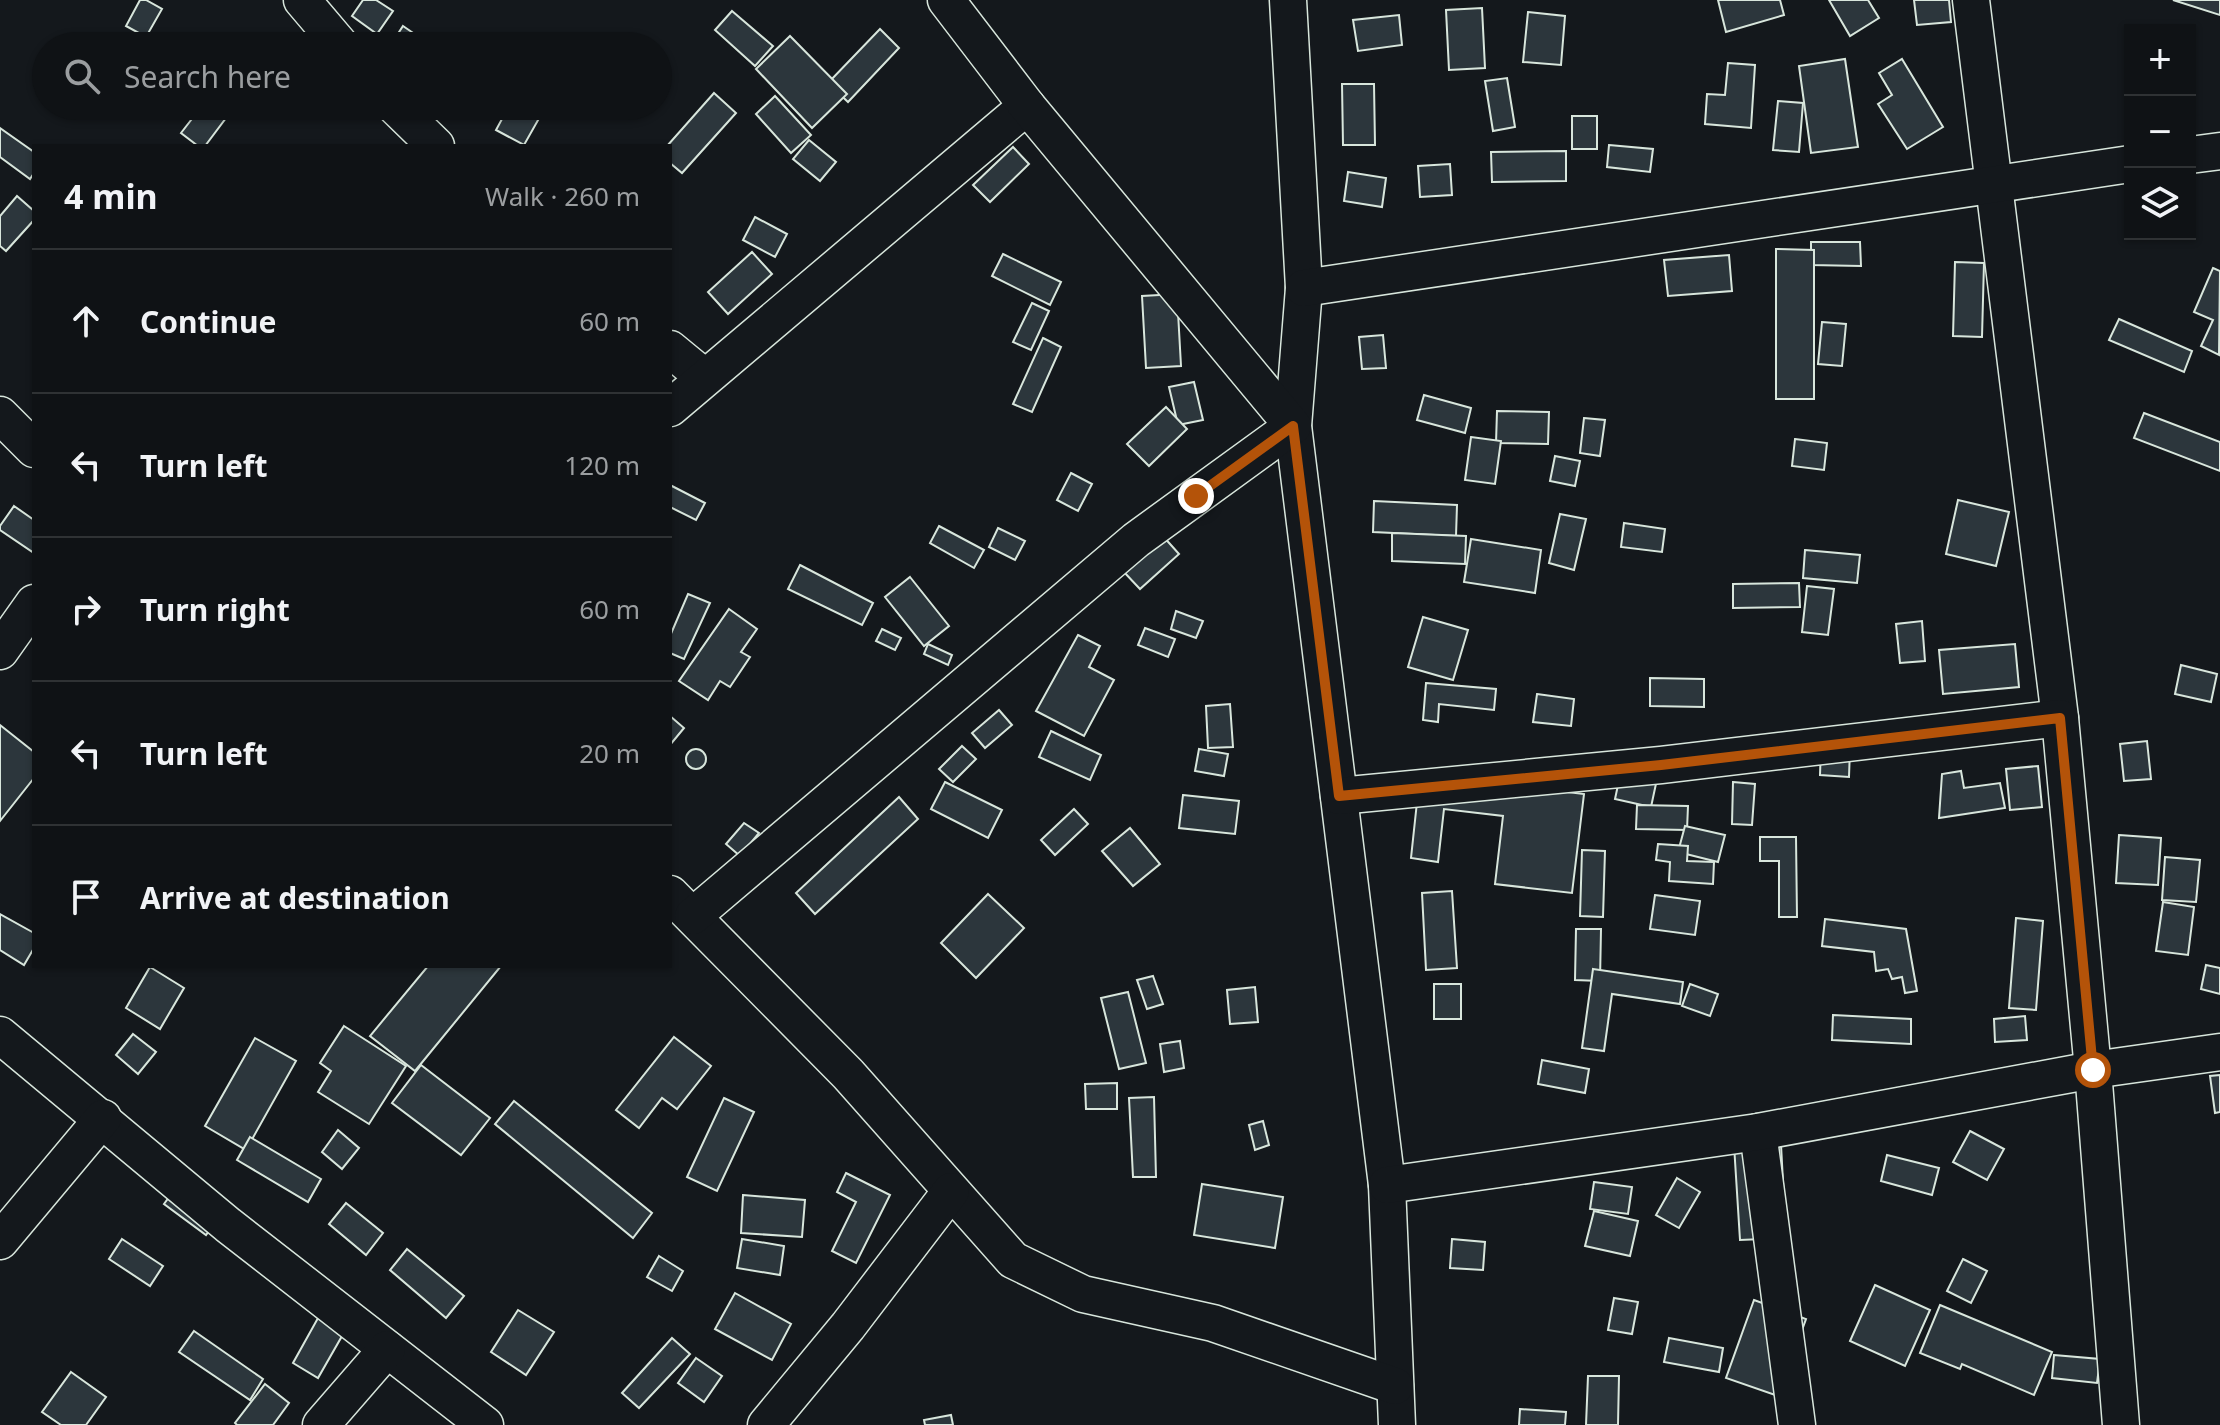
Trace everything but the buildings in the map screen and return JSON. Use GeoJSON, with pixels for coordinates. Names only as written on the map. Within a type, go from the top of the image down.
{"type":"FeatureCollection","features":[{"type":"Feature","properties":{"kind":"street"},"geometry":{"type":"LineString","coordinates":[[302,0],[329,32]]}},
{"type":"Feature","properties":{"kind":"street"},"geometry":{"type":"LineString","coordinates":[[946,0],[1027,106],[1293,426]]}},
{"type":"Feature","properties":{"kind":"street"},"geometry":{"type":"LineString","coordinates":[[1288,0],[1304,288],[1293,426],[1387,1185],[1397,1425]]}},
{"type":"Feature","properties":{"kind":"street"},"geometry":{"type":"LineString","coordinates":[[1971,0],[2060,718],[2093,1070],[2121,1425]]}},
{"type":"Feature","properties":{"kind":"street"},"geometry":{"type":"LineString","coordinates":[[672,406],[1027,106]]}},
{"type":"Feature","properties":{"kind":"street"},"geometry":{"type":"LineString","coordinates":[[409,120],[434,144]]}},
{"type":"Feature","properties":{"kind":"street"},"geometry":{"type":"LineString","coordinates":[[2196,154],[2220,151]]}},
{"type":"Feature","properties":{"kind":"street"},"geometry":{"type":"LineString","coordinates":[[1304,288],[2124,165]]}},
{"type":"Feature","properties":{"kind":"street"},"geometry":{"type":"LineString","coordinates":[[672,351],[704,377]]}},
{"type":"Feature","properties":{"kind":"street"},"geometry":{"type":"LineString","coordinates":[[0,415],[32,447]]}},
{"type":"Feature","properties":{"kind":"street"},"geometry":{"type":"LineString","coordinates":[[1293,426],[1136,540],[681,905],[848,1074],[1013,1260],[1083,1294],[1213,1323],[1395,1386]]}},
{"type":"Feature","properties":{"kind":"street"},"geometry":{"type":"LineString","coordinates":[[0,651],[32,606]]}},
{"type":"Feature","properties":{"kind":"street"},"geometry":{"type":"LineString","coordinates":[[1339,796],[1661,765],[2060,718]]}},
{"type":"Feature","properties":{"kind":"street"},"geometry":{"type":"LineString","coordinates":[[0,1035],[228,1225],[485,1425]]}},
{"type":"Feature","properties":{"kind":"street"},"geometry":{"type":"LineString","coordinates":[[1387,1185],[1758,1132],[2093,1070],[2220,1052]]}},
{"type":"Feature","properties":{"kind":"street"},"geometry":{"type":"LineString","coordinates":[[0,1241],[103,1118]]}},
{"type":"Feature","properties":{"kind":"street"},"geometry":{"type":"LineString","coordinates":[[1758,1132],[1797,1425]]}},
{"type":"Feature","properties":{"kind":"street"},"geometry":{"type":"LineString","coordinates":[[766,1425],[848,1326],[951,1191]]}},
{"type":"Feature","properties":{"kind":"street"},"geometry":{"type":"LineString","coordinates":[[321,1425],[387,1349]]}},
{"type":"Feature","properties":{"kind":"route"},"geometry":{"type":"LineString","coordinates":[[1196,496],[1293,426],[1339,796],[1661,765],[2060,718],[2093,1070]]}}]}
